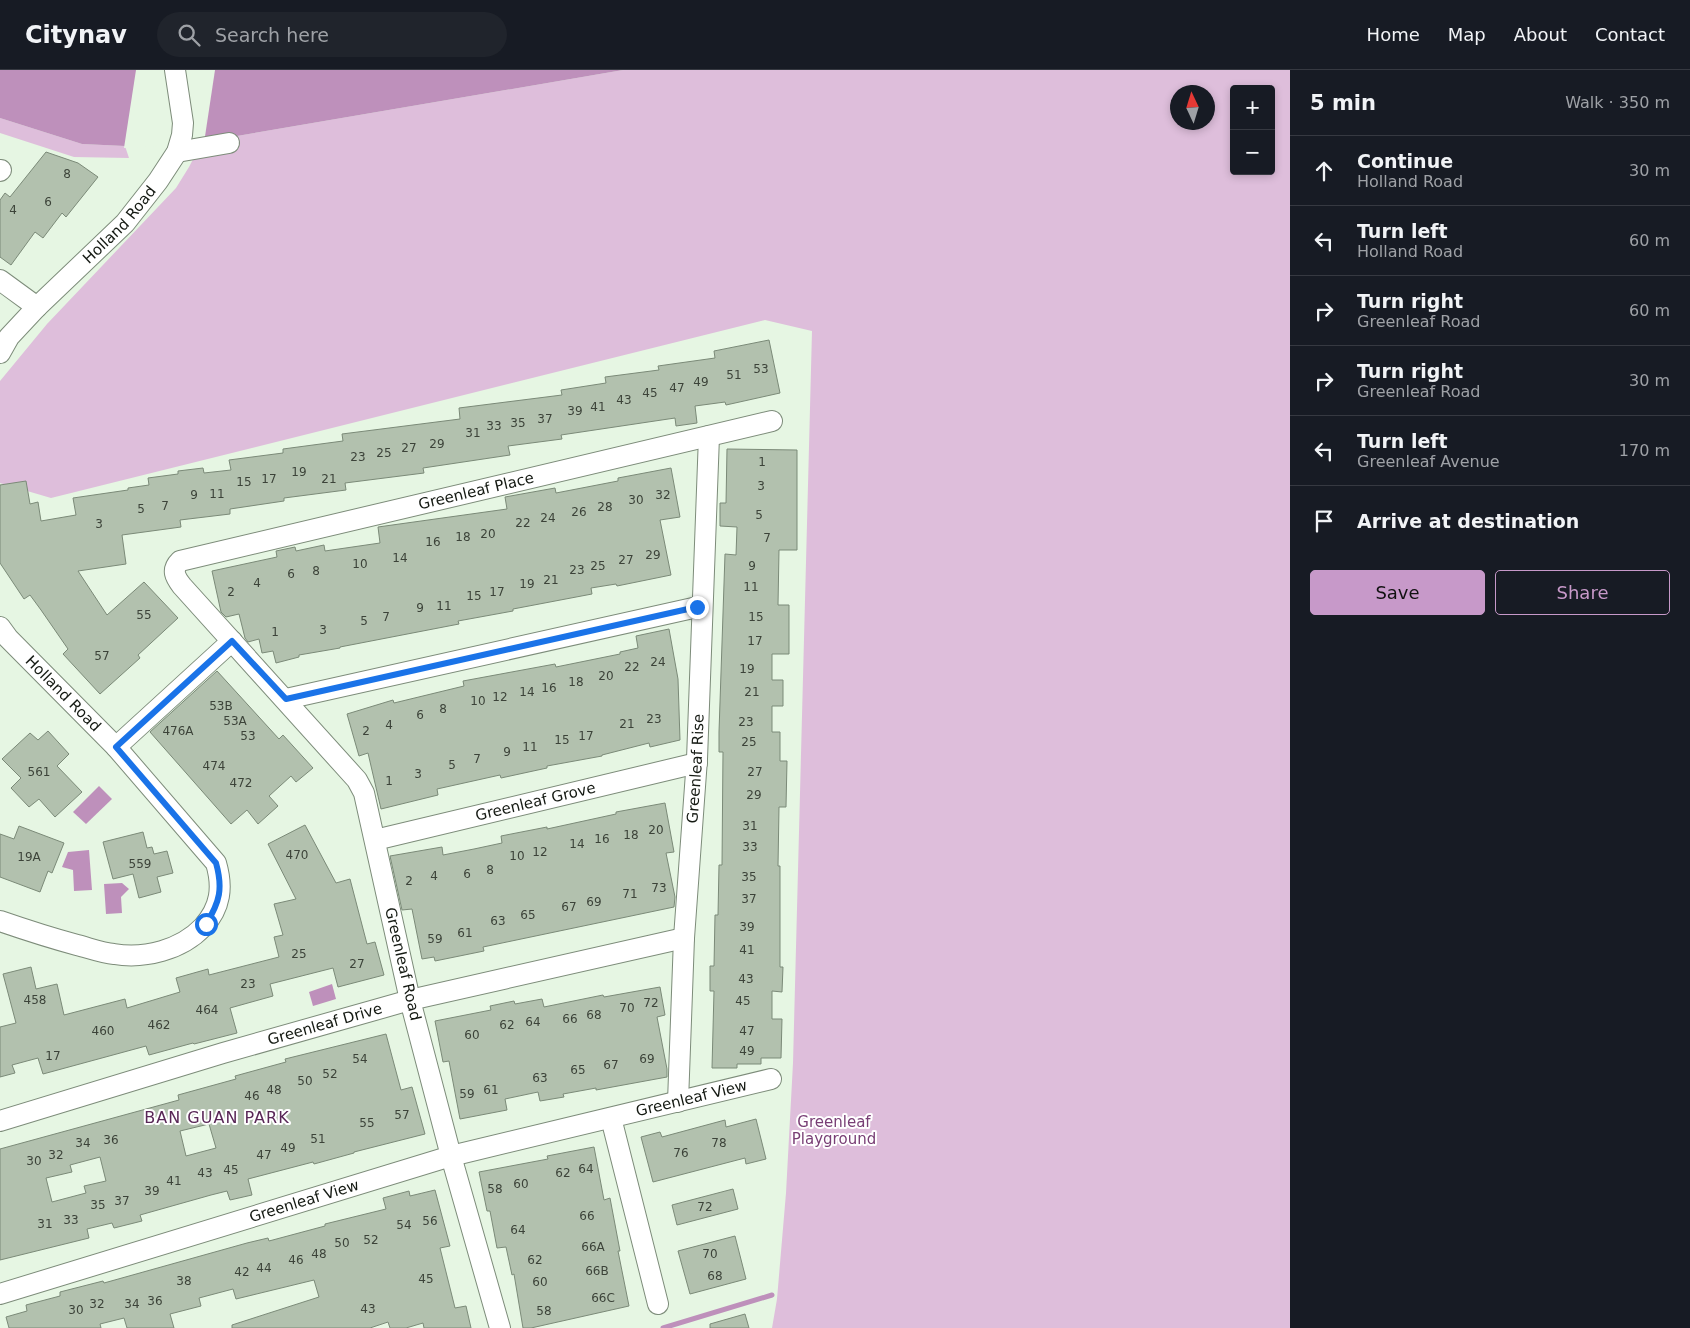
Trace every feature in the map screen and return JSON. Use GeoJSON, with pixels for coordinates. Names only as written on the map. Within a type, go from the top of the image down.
{"type":"FeatureCollection","features":[{"type":"Feature","properties":{"kind":"street","name":"Holland Road"},"geometry":{"type":"LineString","coordinates":[[0,353],[9,337],[37,307],[125,223],[158,181],[178,149],[183,123],[175,70]]}},
{"type":"Feature","properties":{"kind":"street"},"geometry":{"type":"LineString","coordinates":[[178,149],[229,143]]}},
{"type":"Feature","properties":{"kind":"street"},"geometry":{"type":"LineString","coordinates":[[0,280],[37,307]]}},
{"type":"Feature","properties":{"kind":"street","name":"Greenleaf Place"},"geometry":{"type":"LineString","coordinates":[[180,561],[772,421]]}},
{"type":"Feature","properties":{"kind":"street","name":"Greenleaf Rise"},"geometry":{"type":"LineString","coordinates":[[678,1102],[684,938],[697,763],[709,436]]}},
{"type":"Feature","properties":{"kind":"street","name":"Greenleaf Road"},"geometry":{"type":"LineString","coordinates":[[180,561],[174,571],[176,578],[357,780],[364,793],[410,1000],[451,1156],[500,1328]]}},
{"type":"Feature","properties":{"kind":"street"},"geometry":{"type":"LineString","coordinates":[[286,699],[702,606]]}},
{"type":"Feature","properties":{"kind":"street","name":"Holland Road"},"geometry":{"type":"LineString","coordinates":[[0,627],[8,638],[116,747],[216,863],[220,878],[219,897],[210,917],[196,934],[182,944],[166,950],[142,954],[115,954],[40,936],[0,921]]}},
{"type":"Feature","properties":{"kind":"street"},"geometry":{"type":"LineString","coordinates":[[116,747],[232,641]]}},
{"type":"Feature","properties":{"kind":"street","name":"Greenleaf Grove"},"geometry":{"type":"LineString","coordinates":[[374,840],[697,763]]}},
{"type":"Feature","properties":{"kind":"street","name":"Greenleaf Drive"},"geometry":{"type":"LineString","coordinates":[[0,1121],[223,1053],[410,1000],[684,938]]}},
{"type":"Feature","properties":{"kind":"street","name":"Greenleaf View"},"geometry":{"type":"LineString","coordinates":[[0,1294],[451,1156],[771,1079]]}},
{"type":"Feature","properties":{"kind":"street"},"geometry":{"type":"LineString","coordinates":[[611,1118],[658,1304]]}},
{"type":"Feature","properties":{"kind":"green space","name":"Greenleaf Playground"},"geometry":{"type":"Polygon","coordinates":[[[623,70],[1290,70],[1290,1328],[772,1328],[777,1299],[786,1193],[793,1063],[812,331],[765,320],[51,498],[0,483],[0,381],[47,324],[176,188],[202,142],[623,70]]]}},
{"type":"Feature","properties":{"kind":"green space"},"geometry":{"type":"Polygon","coordinates":[[[0,118],[82,144],[125,146],[129,158],[74,157],[0,133],[0,118]]]}},
{"type":"Feature","properties":{"kind":"shaded area"},"geometry":{"type":"Polygon","coordinates":[[[0,70],[623,70],[202,142],[125,146],[82,144],[0,118],[0,70]]]}},
{"type":"Feature","properties":{"kind":"shaded area"},"geometry":{"type":"Polygon","coordinates":[[[99,786],[112,799],[86,824],[73,812],[99,786]]]}},
{"type":"Feature","properties":{"kind":"shaded area"},"geometry":{"type":"Polygon","coordinates":[[[89,850],[92,890],[74,891],[73,870],[62,867],[68,852],[89,850]]]}},
{"type":"Feature","properties":{"kind":"shaded area"},"geometry":{"type":"Polygon","coordinates":[[[122,883],[129,889],[121,897],[122,913],[106,914],[104,884],[122,883]]]}},
{"type":"Feature","properties":{"kind":"shaded area"},"geometry":{"type":"Polygon","coordinates":[[[332,984],[336,999],[313,1006],[309,992],[332,984]]]}},
{"type":"Feature","properties":{"kind":"pier"},"geometry":{"type":"Polygon","coordinates":[[[136,70],[215,70],[204,143],[124,148],[136,70]]]}},
{"type":"Feature","properties":{"kind":"building"},"geometry":{"type":"Polygon","coordinates":[[[46,152],[78,163],[98,177],[66,217],[62,213],[43,238],[35,232],[11,265],[0,257],[0,200],[5,193],[10,197],[46,152]]]}},
{"type":"Feature","properties":{"kind":"building"},"geometry":{"type":"Polygon","coordinates":[[[769,340],[780,393],[726,405],[725,402],[695,406],[697,423],[676,426],[675,418],[561,435],[562,439],[508,446],[510,455],[423,468],[424,473],[345,483],[346,490],[284,498],[284,501],[230,509],[230,514],[180,520],[181,527],[122,535],[126,564],[78,571],[107,615],[144,582],[178,618],[138,655],[140,658],[100,694],[63,654],[68,649],[30,595],[24,599],[0,563],[0,485],[26,481],[30,504],[38,502],[41,521],[76,515],[73,498],[149,485],[148,478],[178,474],[178,471],[203,468],[204,473],[231,470],[229,460],[283,453],[283,449],[343,441],[342,434],[460,419],[459,408],[562,395],[561,390],[606,383],[605,377],[659,370],[658,366],[715,358],[714,351],[769,340]]]}},
{"type":"Feature","properties":{"kind":"building"},"geometry":{"type":"Polygon","coordinates":[[[727,449],[797,450],[797,550],[779,550],[778,605],[789,605],[789,654],[772,654],[772,680],[783,680],[783,706],[772,706],[772,732],[780,732],[780,761],[787,761],[786,807],[779,807],[778,866],[780,866],[780,967],[783,967],[782,992],[772,991],[772,1019],[782,1019],[781,1058],[761,1058],[761,1064],[737,1064],[737,1068],[712,1068],[714,991],[710,991],[710,966],[714,966],[715,915],[718,915],[719,865],[722,865],[723,752],[719,752],[719,732],[725,554],[736,555],[737,527],[720,526],[720,503],[726,503],[727,449]]]}},
{"type":"Feature","properties":{"kind":"building"},"geometry":{"type":"Polygon","coordinates":[[[671,468],[680,517],[660,520],[671,575],[617,586],[616,584],[591,588],[592,594],[458,621],[459,624],[299,655],[299,657],[276,663],[273,651],[262,653],[259,639],[248,642],[245,638],[239,614],[226,617],[221,612],[212,571],[277,557],[276,551],[295,547],[296,551],[324,545],[325,551],[380,543],[378,527],[507,509],[505,497],[555,488],[556,493],[671,468]]]}},
{"type":"Feature","properties":{"kind":"building"},"geometry":{"type":"Polygon","coordinates":[[[669,629],[678,679],[680,740],[650,747],[649,743],[602,756],[547,766],[547,768],[501,778],[500,775],[437,789],[438,795],[381,809],[368,753],[359,756],[347,714],[393,700],[394,703],[464,686],[463,681],[555,664],[556,667],[620,654],[620,652],[638,648],[636,636],[669,629]]]}},
{"type":"Feature","properties":{"kind":"building"},"geometry":{"type":"Polygon","coordinates":[[[217,671],[279,739],[283,735],[313,768],[296,782],[291,776],[269,796],[278,806],[258,824],[247,810],[231,824],[150,732],[217,671]]]}},
{"type":"Feature","properties":{"kind":"building"},"geometry":{"type":"Polygon","coordinates":[[[48,731],[69,754],[57,766],[82,792],[55,817],[39,799],[29,807],[11,788],[21,778],[2,759],[30,733],[38,740],[48,731]]]}},
{"type":"Feature","properties":{"kind":"building"},"geometry":{"type":"Polygon","coordinates":[[[665,803],[674,852],[666,853],[675,897],[674,907],[483,947],[484,951],[435,961],[434,957],[422,959],[412,909],[402,910],[390,856],[442,847],[443,855],[502,843],[501,836],[547,827],[547,829],[616,814],[616,812],[665,803]]]}},
{"type":"Feature","properties":{"kind":"building"},"geometry":{"type":"Polygon","coordinates":[[[305,825],[336,883],[350,879],[367,944],[375,942],[384,975],[338,987],[333,968],[270,984],[273,996],[230,1008],[237,1033],[149,1055],[146,1046],[43,1074],[38,1058],[12,1065],[15,1073],[0,1077],[0,1027],[16,1023],[3,974],[31,967],[36,989],[57,984],[64,1015],[125,999],[127,1008],[180,992],[176,978],[208,969],[209,975],[279,957],[274,937],[283,935],[274,904],[296,899],[268,844],[305,825]]]}},
{"type":"Feature","properties":{"kind":"building"},"geometry":{"type":"Polygon","coordinates":[[[19,826],[64,843],[52,873],[48,871],[40,892],[0,877],[0,834],[14,839],[19,826]]]}},
{"type":"Feature","properties":{"kind":"building"},"geometry":{"type":"Polygon","coordinates":[[[143,832],[147,848],[152,847],[154,854],[167,851],[173,873],[157,877],[161,892],[139,898],[133,874],[113,879],[103,842],[143,832]]]}},
{"type":"Feature","properties":{"kind":"building"},"geometry":{"type":"Polygon","coordinates":[[[660,987],[665,1015],[657,1017],[667,1077],[563,1094],[564,1097],[540,1101],[538,1092],[505,1099],[507,1110],[460,1119],[449,1061],[443,1062],[435,1021],[491,1010],[490,1006],[514,1001],[515,1004],[542,999],[544,1007],[603,995],[604,997],[660,987]]]}},
{"type":"Feature","properties":{"kind":"building"},"geometry":{"type":"Polygon","coordinates":[[[386,1034],[401,1090],[412,1087],[425,1134],[314,1164],[313,1162],[248,1179],[252,1195],[230,1200],[227,1191],[211,1195],[140,1215],[142,1221],[114,1228],[112,1223],[87,1229],[89,1238],[0,1260],[0,1149],[179,1100],[178,1095],[236,1079],[235,1076],[286,1062],[285,1059],[386,1034]],[[209,1124],[180,1131],[186,1156],[216,1148],[209,1124]],[[100,1157],[70,1165],[72,1172],[46,1178],[52,1202],[86,1193],[84,1186],[106,1181],[100,1157]]]}},
{"type":"Feature","properties":{"kind":"building"},"geometry":{"type":"Polygon","coordinates":[[[756,1119],[766,1159],[746,1164],[745,1158],[653,1182],[641,1137],[660,1132],[662,1137],[725,1120],[726,1127],[756,1119]]]}},
{"type":"Feature","properties":{"kind":"building"},"geometry":{"type":"Polygon","coordinates":[[[594,1147],[604,1200],[610,1198],[629,1306],[531,1328],[523,1328],[514,1274],[512,1275],[506,1247],[497,1248],[490,1211],[487,1211],[479,1172],[548,1159],[547,1156],[594,1147]]]}},
{"type":"Feature","properties":{"kind":"building"},"geometry":{"type":"Polygon","coordinates":[[[733,1189],[738,1209],[677,1225],[672,1205],[733,1189]]]}},
{"type":"Feature","properties":{"kind":"building"},"geometry":{"type":"Polygon","coordinates":[[[435,1190],[450,1246],[440,1248],[455,1308],[466,1306],[471,1328],[424,1328],[423,1323],[406,1328],[390,1328],[388,1322],[370,1328],[232,1328],[232,1325],[319,1297],[314,1280],[236,1299],[233,1289],[199,1298],[201,1306],[170,1314],[174,1328],[127,1328],[124,1318],[100,1324],[101,1328],[9,1328],[6,1317],[27,1311],[26,1305],[60,1296],[60,1292],[103,1281],[104,1283],[247,1243],[268,1238],[269,1241],[325,1226],[325,1224],[386,1209],[383,1198],[409,1191],[410,1196],[435,1190]]]}},
{"type":"Feature","properties":{"kind":"building"},"geometry":{"type":"Polygon","coordinates":[[[735,1236],[746,1279],[690,1294],[678,1251],[735,1236]]]}},
{"type":"Feature","properties":{"kind":"building"},"geometry":{"type":"Polygon","coordinates":[[[745,1314],[749,1328],[710,1328],[710,1324],[745,1314]]]}},
{"type":"Feature","properties":{"kind":"waterway"},"geometry":{"type":"LineString","coordinates":[[663,1328],[772,1295]]}},
{"type":"Feature","properties":{"kind":"district","name":"BAN GUAN PARK"},"geometry":{"type":"Point","coordinates":[217,1117]}},
{"type":"Feature","properties":{"kind":"route"},"geometry":{"type":"LineString","coordinates":[[206,924],[214,911],[219,897],[220,878],[216,863],[116,747],[232,641],[286,699],[697,607]]}}]}
